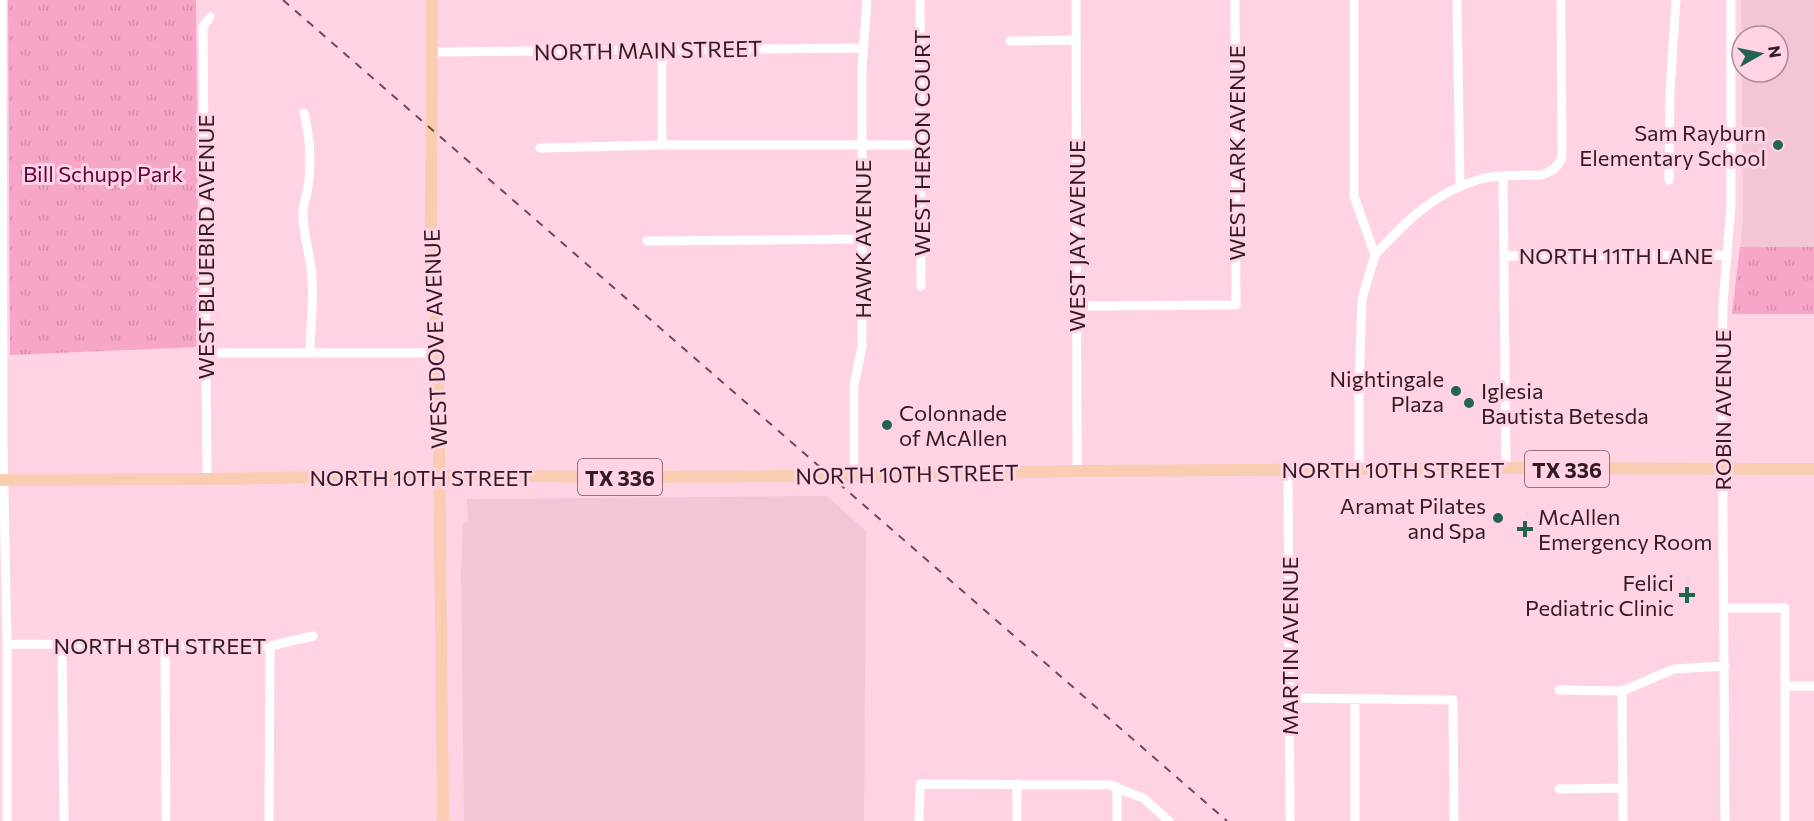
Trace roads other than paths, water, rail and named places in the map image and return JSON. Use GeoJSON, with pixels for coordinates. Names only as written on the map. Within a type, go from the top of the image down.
{"type":"FeatureCollection","features":[{"type":"Feature","properties":{"kind":"main road","name":"WEST DOVE AVENUE"},"geometry":{"type":"LineString","coordinates":[[432,0],[431,233],[438,352],[443,821]]}},
{"type":"Feature","properties":{"kind":"main road","name":"NORTH 10TH STREET"},"geometry":{"type":"LineString","coordinates":[[2,480],[439,475],[854,476],[1077,471],[1506,468],[1814,470]]}},
{"type":"Feature","properties":{"kind":"street","name":"HAWK AVENUE"},"geometry":{"type":"LineString","coordinates":[[854,476],[854,385],[862,347],[863,48],[867,0]]}},
{"type":"Feature","properties":{"kind":"street","name":"WEST HERON COURT"},"geometry":{"type":"LineString","coordinates":[[920,0],[921,286]]}},
{"type":"Feature","properties":{"kind":"street","name":"WEST JAY AVENUE"},"geometry":{"type":"LineString","coordinates":[[1076,0],[1077,471]]}},
{"type":"Feature","properties":{"kind":"street","name":"WEST LARK AVENUE"},"geometry":{"type":"LineString","coordinates":[[1076,306],[1236,305],[1235,0]]}},
{"type":"Feature","properties":{"kind":"street"},"geometry":{"type":"LineString","coordinates":[[1354,0],[1354,196],[1375,255]]}},
{"type":"Feature","properties":{"kind":"street"},"geometry":{"type":"LineString","coordinates":[[1457,0],[1460,187]]}},
{"type":"Feature","properties":{"kind":"street"},"geometry":{"type":"LineString","coordinates":[[1359,470],[1362,299],[1375,255],[1405,223],[1431,201],[1481,179],[1542,175],[1560,165],[1562,156],[1562,0]]}},
{"type":"Feature","properties":{"kind":"street"},"geometry":{"type":"LineString","coordinates":[[1669,180],[1670,91],[1676,0]]}},
{"type":"Feature","properties":{"kind":"street","name":"ROBIN AVENUE"},"geometry":{"type":"LineString","coordinates":[[1725,821],[1722,326],[1731,206],[1731,0]]}},
{"type":"Feature","properties":{"kind":"street"},"geometry":{"type":"LineString","coordinates":[[1,1],[2,480],[7,644],[3,680],[7,821]]}},
{"type":"Feature","properties":{"kind":"street","name":"WEST BLUEBIRD AVENUE"},"geometry":{"type":"LineString","coordinates":[[207,479],[203,27],[210,17]]}},
{"type":"Feature","properties":{"kind":"street"},"geometry":{"type":"LineString","coordinates":[[1010,41],[1076,40]]}},
{"type":"Feature","properties":{"kind":"street","name":"NORTH MAIN STREET"},"geometry":{"type":"LineString","coordinates":[[432,52],[863,48]]}},
{"type":"Feature","properties":{"kind":"street"},"geometry":{"type":"LineString","coordinates":[[662,50],[662,145]]}},
{"type":"Feature","properties":{"kind":"street"},"geometry":{"type":"LineString","coordinates":[[304,113],[309,134],[311,166],[308,191],[302,211],[312,280],[310,353]]}},
{"type":"Feature","properties":{"kind":"street"},"geometry":{"type":"LineString","coordinates":[[540,148],[662,145],[921,145]]}},
{"type":"Feature","properties":{"kind":"street"},"geometry":{"type":"LineString","coordinates":[[1503,177],[1506,468]]}},
{"type":"Feature","properties":{"kind":"street"},"geometry":{"type":"LineString","coordinates":[[647,241],[862,239]]}},
{"type":"Feature","properties":{"kind":"street","name":"NORTH 11TH LANE"},"geometry":{"type":"LineString","coordinates":[[1504,256],[1727,255]]}},
{"type":"Feature","properties":{"kind":"street"},"geometry":{"type":"LineString","coordinates":[[205,353],[438,352]]}},
{"type":"Feature","properties":{"kind":"street","name":"MARTIN AVENUE"},"geometry":{"type":"LineString","coordinates":[[1288,470],[1290,821]]}},
{"type":"Feature","properties":{"kind":"street"},"geometry":{"type":"LineString","coordinates":[[1724,608],[1785,608],[1785,821]]}},
{"type":"Feature","properties":{"kind":"street","name":"NORTH 8TH STREET"},"geometry":{"type":"LineString","coordinates":[[7,644],[270,646],[313,636]]}},
{"type":"Feature","properties":{"kind":"street"},"geometry":{"type":"LineString","coordinates":[[62,645],[64,821]]}},
{"type":"Feature","properties":{"kind":"street"},"geometry":{"type":"LineString","coordinates":[[165,645],[166,821]]}},
{"type":"Feature","properties":{"kind":"street"},"geometry":{"type":"LineString","coordinates":[[269,821],[270,646]]}},
{"type":"Feature","properties":{"kind":"street"},"geometry":{"type":"LineString","coordinates":[[1559,690],[1622,691],[1674,669],[1725,666]]}},
{"type":"Feature","properties":{"kind":"street"},"geometry":{"type":"LineString","coordinates":[[1785,686],[1814,686]]}},
{"type":"Feature","properties":{"kind":"street"},"geometry":{"type":"LineString","coordinates":[[1622,691],[1623,821]]}},
{"type":"Feature","properties":{"kind":"street"},"geometry":{"type":"LineString","coordinates":[[1290,698],[1453,700],[1455,821]]}},
{"type":"Feature","properties":{"kind":"street"},"geometry":{"type":"LineString","coordinates":[[1355,699],[1356,821]]}},
{"type":"Feature","properties":{"kind":"street"},"geometry":{"type":"LineString","coordinates":[[920,821],[920,784],[1099,784],[1117,787],[1143,798],[1169,821]]}},
{"type":"Feature","properties":{"kind":"street"},"geometry":{"type":"LineString","coordinates":[[1017,784],[1017,821]]}},
{"type":"Feature","properties":{"kind":"street"},"geometry":{"type":"LineString","coordinates":[[1117,787],[1117,821]]}},
{"type":"Feature","properties":{"kind":"street"},"geometry":{"type":"LineString","coordinates":[[1559,789],[1623,788]]}},
{"type":"Feature","properties":{"kind":"railway"},"geometry":{"type":"LineString","coordinates":[[283,0],[1227,821]]}},
{"type":"Feature","properties":{"kind":"place","name":"Sam Rayburn Elementary School"},"geometry":{"type":"Point","coordinates":[1778,145]}},
{"type":"Feature","properties":{"kind":"place","name":"Nightingale Plaza"},"geometry":{"type":"Point","coordinates":[1456,391]}},
{"type":"Feature","properties":{"kind":"place","name":"Iglesia Bautista Betesda"},"geometry":{"type":"Point","coordinates":[1469,403]}},
{"type":"Feature","properties":{"kind":"place","name":"Colonnade of McAllen"},"geometry":{"type":"Point","coordinates":[887,425]}},
{"type":"Feature","properties":{"kind":"place","name":"Aramat Pilates and Spa"},"geometry":{"type":"Point","coordinates":[1498,518]}},
{"type":"Feature","properties":{"kind":"place","name":"McAllen Emergency Room"},"geometry":{"type":"Point","coordinates":[1525,529]}},
{"type":"Feature","properties":{"kind":"place","name":"Felici Pediatric Clinic"},"geometry":{"type":"Point","coordinates":[1687,595]}},
{"type":"Feature","properties":{"kind":"park label","name":"Bill Schupp Park"},"geometry":{"type":"Point","coordinates":[103,173]}}]}
